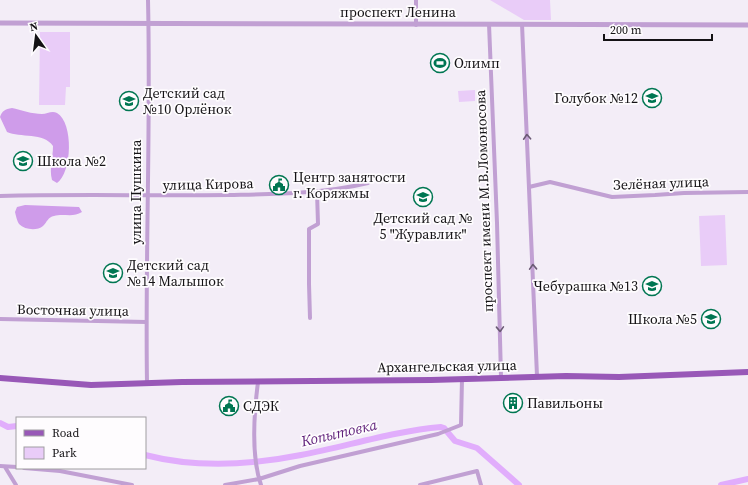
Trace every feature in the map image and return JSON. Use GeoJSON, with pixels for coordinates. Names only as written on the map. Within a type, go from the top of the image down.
{"type":"FeatureCollection","features":[{"type":"Feature","properties":{"kind":"main road","name":"Архангельская улица"},"geometry":{"type":"LineString","coordinates":[[0,378],[85,385],[462,379],[537,376],[624,377],[748,372]]}},
{"type":"Feature","properties":{"kind":"street","name":"улица Пушкина"},"geometry":{"type":"LineString","coordinates":[[147,383],[148,0]]}},
{"type":"Feature","properties":{"kind":"street"},"geometry":{"type":"LineString","coordinates":[[416,0],[416,25]]}},
{"type":"Feature","properties":{"kind":"street","name":"проспект Ленина"},"geometry":{"type":"LineString","coordinates":[[0,23],[748,25]]}},
{"type":"Feature","properties":{"kind":"street","name":"проспект имени М.В.Ломоносова"},"geometry":{"type":"LineString","coordinates":[[488,24],[497,222],[501,377]]}},
{"type":"Feature","properties":{"kind":"street"},"geometry":{"type":"LineString","coordinates":[[522,24],[537,376]]}},
{"type":"Feature","properties":{"kind":"street","name":"Зелёная улица"},"geometry":{"type":"LineString","coordinates":[[530,187],[550,182],[612,197],[684,193],[748,192]]}},
{"type":"Feature","properties":{"kind":"street","name":"улица Кирова"},"geometry":{"type":"LineString","coordinates":[[0,196],[147,196],[316,192],[368,183]]}},
{"type":"Feature","properties":{"kind":"street"},"geometry":{"type":"LineString","coordinates":[[310,318],[309,229],[318,224],[316,192]]}},
{"type":"Feature","properties":{"kind":"street","name":"Восточная улица"},"geometry":{"type":"LineString","coordinates":[[0,319],[146,322]]}},
{"type":"Feature","properties":{"kind":"street"},"geometry":{"type":"LineString","coordinates":[[225,485],[259,479],[300,466],[438,434],[460,425],[462,379]]}},
{"type":"Feature","properties":{"kind":"street"},"geometry":{"type":"LineString","coordinates":[[258,382],[254,413],[256,458],[261,485]]}},
{"type":"Feature","properties":{"kind":"street"},"geometry":{"type":"LineString","coordinates":[[2,466],[16,467]]}},
{"type":"Feature","properties":{"kind":"street"},"geometry":{"type":"LineString","coordinates":[[2,466],[16,485]]}},
{"type":"Feature","properties":{"kind":"street"},"geometry":{"type":"LineString","coordinates":[[36,469],[60,471],[132,485]]}},
{"type":"Feature","properties":{"kind":"street"},"geometry":{"type":"LineString","coordinates":[[420,485],[477,471],[481,485]]}},
{"type":"Feature","properties":{"kind":"green space"},"geometry":{"type":"Polygon","coordinates":[[[490,0],[550,0],[551,20],[524,20],[490,0]]]}},
{"type":"Feature","properties":{"kind":"green space"},"geometry":{"type":"Polygon","coordinates":[[[40,32],[70,32],[70,87],[66,87],[65,105],[39,105],[40,32]]]}},
{"type":"Feature","properties":{"kind":"green space"},"geometry":{"type":"Polygon","coordinates":[[[475,90],[475,101],[459,102],[458,91],[475,90]]]}},
{"type":"Feature","properties":{"kind":"green space"},"geometry":{"type":"Polygon","coordinates":[[[725,215],[727,265],[701,266],[699,216],[725,215]]]}},
{"type":"Feature","properties":{"kind":"shaded area"},"geometry":{"type":"Polygon","coordinates":[[[12,108],[38,114],[55,112],[62,118],[66,127],[69,148],[66,169],[62,178],[57,183],[52,180],[51,176],[53,146],[44,139],[38,137],[18,135],[7,132],[0,117],[4,111],[12,108]]]}},
{"type":"Feature","properties":{"kind":"shaded area"},"geometry":{"type":"Polygon","coordinates":[[[25,205],[79,207],[82,212],[75,215],[57,215],[49,219],[40,228],[31,229],[24,228],[19,224],[15,212],[17,207],[25,205]]]}},
{"type":"Feature","properties":{"kind":"waterway","name":"Копытовка"},"geometry":{"type":"LineString","coordinates":[[0,423],[8,427],[16,426]]}},
{"type":"Feature","properties":{"kind":"waterway","name":"Копытовка"},"geometry":{"type":"LineString","coordinates":[[146,455],[183,462],[223,464],[243,463],[301,455],[388,435],[441,427],[444,428],[455,441],[477,448],[519,485]]}},
{"type":"Feature","properties":{"kind":"waterway","name":"Копытовка"},"geometry":{"type":"LineString","coordinates":[[721,485],[748,479]]}},
{"type":"Feature","properties":{"kind":"place","name":"Олимп"},"geometry":{"type":"Point","coordinates":[440,63]}},
{"type":"Feature","properties":{"kind":"place","name":"Голубок №12"},"geometry":{"type":"Point","coordinates":[652,98]}},
{"type":"Feature","properties":{"kind":"place","name":"Детский сад №10 Орлёнок"},"geometry":{"type":"Point","coordinates":[129,101]}},
{"type":"Feature","properties":{"kind":"place","name":"Школа №2"},"geometry":{"type":"Point","coordinates":[23,161]}},
{"type":"Feature","properties":{"kind":"place","name":"Центр занятости г. Коряжмы"},"geometry":{"type":"Point","coordinates":[279,185]}},
{"type":"Feature","properties":{"kind":"place","name":"Детский сад № 5 \"Журавлик\""},"geometry":{"type":"Point","coordinates":[423,197]}},
{"type":"Feature","properties":{"kind":"place","name":"Детский сад №14 Малышок"},"geometry":{"type":"Point","coordinates":[113,273]}},
{"type":"Feature","properties":{"kind":"place","name":"Чебурашка №13"},"geometry":{"type":"Point","coordinates":[652,286]}},
{"type":"Feature","properties":{"kind":"place","name":"Школа №5"},"geometry":{"type":"Point","coordinates":[711,319]}},
{"type":"Feature","properties":{"kind":"place","name":"Павильоны"},"geometry":{"type":"Point","coordinates":[513,403]}},
{"type":"Feature","properties":{"kind":"place","name":"СДЭК"},"geometry":{"type":"Point","coordinates":[229,406]}}]}
